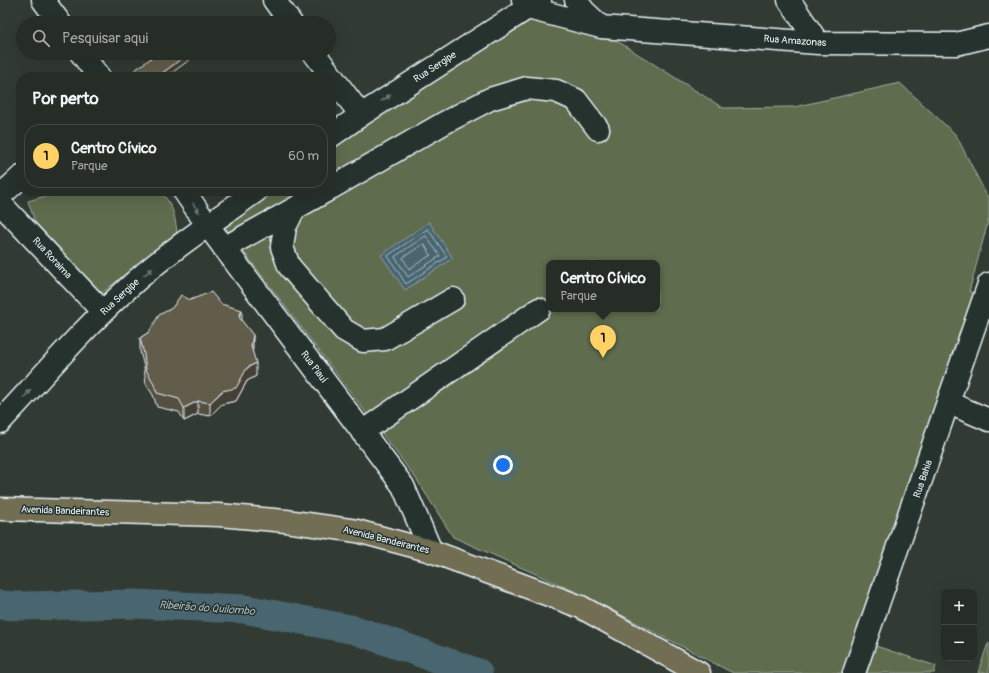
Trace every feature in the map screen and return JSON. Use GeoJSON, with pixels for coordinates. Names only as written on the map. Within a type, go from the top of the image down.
{"type":"FeatureCollection","features":[{"type":"Feature","properties":{"kind":"main road","name":"Avenida Bandeirantes"},"geometry":{"type":"LineString","coordinates":[[0,509],[219,515],[286,521],[357,531],[431,551],[581,607],[699,673]]}},
{"type":"Feature","properties":{"kind":"street"},"geometry":{"type":"LineString","coordinates":[[43,0],[55,16]]}},
{"type":"Feature","properties":{"kind":"street"},"geometry":{"type":"LineString","coordinates":[[274,0],[286,16]]}},
{"type":"Feature","properties":{"kind":"street"},"geometry":{"type":"LineString","coordinates":[[576,0],[584,11],[601,27]]}},
{"type":"Feature","properties":{"kind":"street"},"geometry":{"type":"LineString","coordinates":[[789,0],[818,43]]}},
{"type":"Feature","properties":{"kind":"street","name":"Rua Amazonas"},"geometry":{"type":"LineString","coordinates":[[530,3],[601,27],[818,43],[956,44],[989,36]]}},
{"type":"Feature","properties":{"kind":"street","name":"Rua Sergipe"},"geometry":{"type":"LineString","coordinates":[[336,132],[530,3]]}},
{"type":"Feature","properties":{"kind":"street"},"geometry":{"type":"LineString","coordinates":[[86,60],[94,72]]}},
{"type":"Feature","properties":{"kind":"street"},"geometry":{"type":"LineString","coordinates":[[319,60],[328,72]]}},
{"type":"Feature","properties":{"kind":"street"},"geometry":{"type":"LineString","coordinates":[[336,82],[361,115]]}},
{"type":"Feature","properties":{"kind":"street"},"geometry":{"type":"LineString","coordinates":[[336,185],[444,123],[490,99],[527,88],[556,91],[576,100],[598,129]]}},
{"type":"Feature","properties":{"kind":"street"},"geometry":{"type":"LineString","coordinates":[[0,196],[16,182]]}},
{"type":"Feature","properties":{"kind":"street","name":"Rua Piauí"},"geometry":{"type":"LineString","coordinates":[[187,196],[224,248],[403,486],[431,551]]}},
{"type":"Feature","properties":{"kind":"street","name":"Rua Sergipe"},"geometry":{"type":"LineString","coordinates":[[0,422],[103,312],[128,288],[162,260],[249,196]]}},
{"type":"Feature","properties":{"kind":"street"},"geometry":{"type":"LineString","coordinates":[[224,248],[317,196]]}},
{"type":"Feature","properties":{"kind":"street","name":"Rua Roraima"},"geometry":{"type":"LineString","coordinates":[[0,203],[103,312]]}},
{"type":"Feature","properties":{"kind":"street"},"geometry":{"type":"LineString","coordinates":[[294,209],[285,227],[282,247],[289,266],[344,330],[363,341],[385,339],[453,299]]}},
{"type":"Feature","properties":{"kind":"street","name":"Rua Bahia"},"geometry":{"type":"LineString","coordinates":[[854,673],[949,403],[989,284]]}},
{"type":"Feature","properties":{"kind":"street"},"geometry":{"type":"LineString","coordinates":[[362,432],[539,309]]}},
{"type":"Feature","properties":{"kind":"street"},"geometry":{"type":"LineString","coordinates":[[949,403],[989,420]]}},
{"type":"Feature","properties":{"kind":"green space"},"geometry":{"type":"Polygon","coordinates":[[[533,11],[603,32],[723,108],[794,107],[900,83],[956,135],[989,200],[989,218],[969,292],[987,292],[864,642],[936,666],[934,673],[733,673],[585,596],[453,537],[417,480],[225,227],[266,196],[336,196],[336,143],[533,11]]]}},
{"type":"Feature","properties":{"kind":"green space"},"geometry":{"type":"Polygon","coordinates":[[[46,196],[164,196],[172,209],[177,232],[102,293],[35,222],[28,201],[46,196]]]}},
{"type":"Feature","properties":{"kind":"green space"},"geometry":{"type":"Polygon","coordinates":[[[989,643],[989,673],[978,673],[987,646],[989,643]]]}},
{"type":"Feature","properties":{"kind":"water"},"geometry":{"type":"Polygon","coordinates":[[[429,222],[453,258],[405,290],[381,255],[429,222]]]}},
{"type":"Feature","properties":{"kind":"building"},"geometry":{"type":"Polygon","coordinates":[[[148,60],[180,60],[164,72],[132,72],[148,60]]]}},
{"type":"Feature","properties":{"kind":"building"},"geometry":{"type":"Polygon","coordinates":[[[211,292],[221,304],[242,310],[239,317],[253,335],[251,346],[256,363],[247,368],[236,388],[222,391],[210,403],[198,401],[184,408],[179,399],[157,393],[146,370],[140,338],[149,332],[159,315],[172,308],[181,295],[190,300],[211,292]]]}},
{"type":"Feature","properties":{"kind":"waterway","name":"Ribeirão do Quilombo"},"geometry":{"type":"LineString","coordinates":[[0,605],[134,604],[244,609],[355,630],[478,673]]}},
{"type":"Feature","properties":{"kind":"place","name":"Centro Cívico"},"geometry":{"type":"Point","coordinates":[603,358]}}]}
